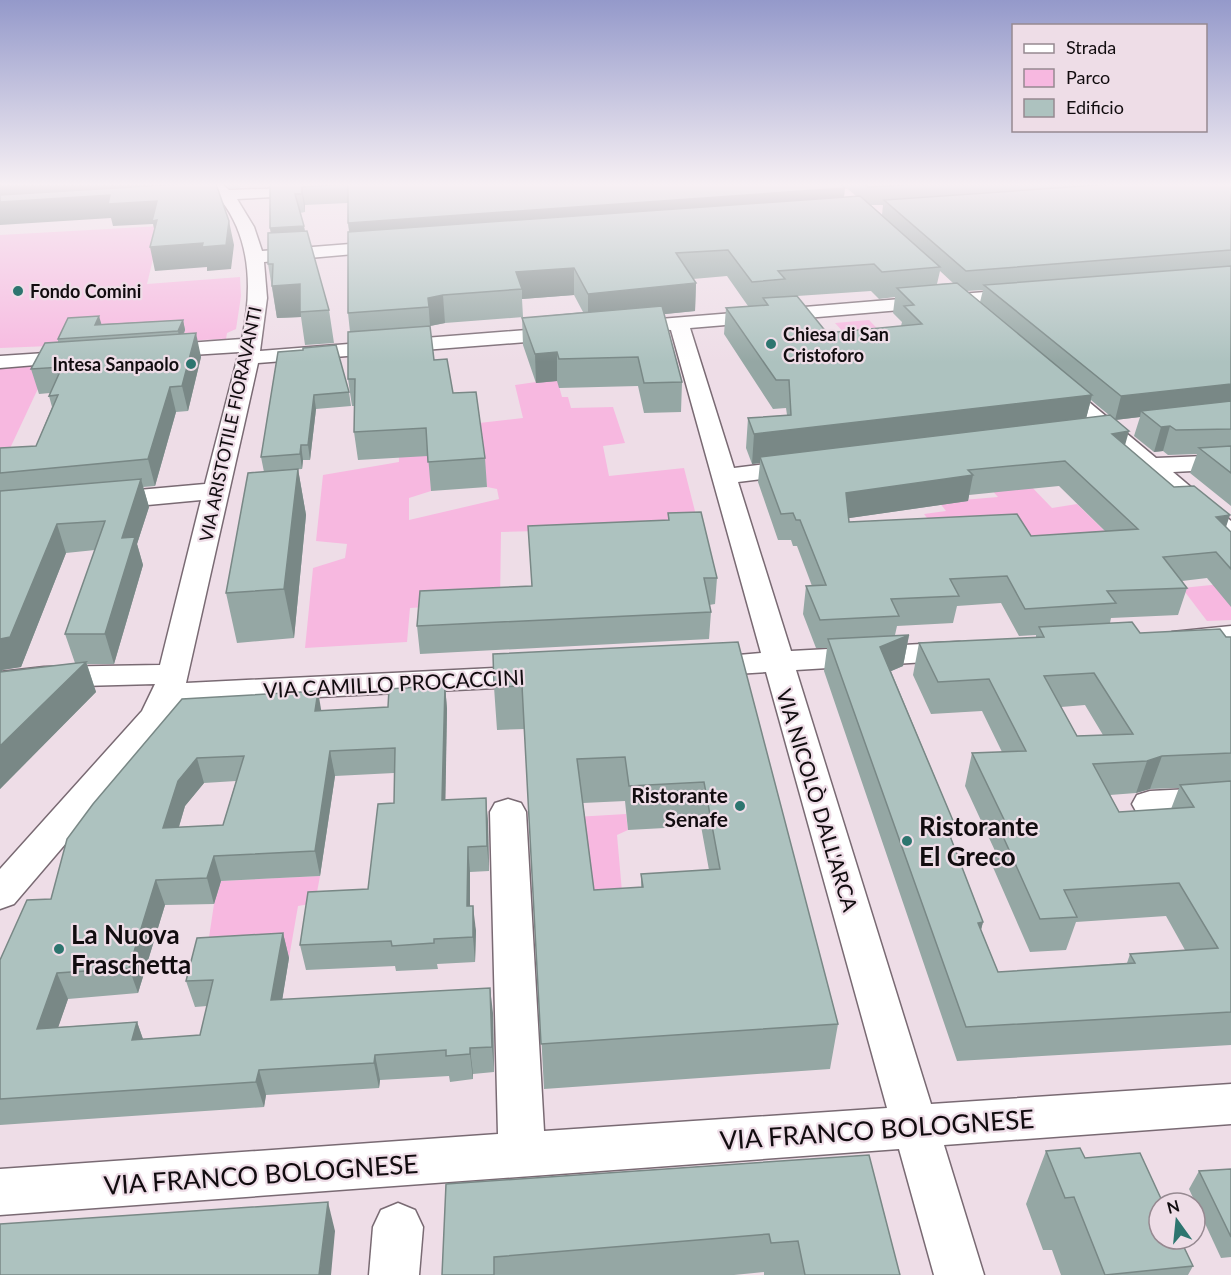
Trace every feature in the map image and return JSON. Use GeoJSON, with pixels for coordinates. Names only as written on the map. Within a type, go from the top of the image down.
{"type":"FeatureCollection","features":[{"type":"Feature","properties":{"kind":"street","name":"VIA ARISTOTILE FIORAVANTI"},"geometry":{"type":"LineString","coordinates":[[0,894],[155,717],[170,684],[248,352],[257,297],[254,257],[250,244]]}},
{"type":"Feature","properties":{"kind":"street"},"geometry":{"type":"LineString","coordinates":[[254,257],[409,244]]}},
{"type":"Feature","properties":{"kind":"street"},"geometry":{"type":"LineString","coordinates":[[936,281],[980,320]]}},
{"type":"Feature","properties":{"kind":"street"},"geometry":{"type":"LineString","coordinates":[[644,327],[1040,293]]}},
{"type":"Feature","properties":{"kind":"street","name":"VIA NICOLÒ DALL'ARCA"},"geometry":{"type":"LineString","coordinates":[[679,324],[722,477],[959,1275]]}},
{"type":"Feature","properties":{"kind":"street"},"geometry":{"type":"LineString","coordinates":[[142,352],[248,352],[584,332]]}},
{"type":"Feature","properties":{"kind":"street"},"geometry":{"type":"LineString","coordinates":[[0,362],[96,356]]}},
{"type":"Feature","properties":{"kind":"street"},"geometry":{"type":"LineString","coordinates":[[1043,374],[1231,534]]}},
{"type":"Feature","properties":{"kind":"street"},"geometry":{"type":"LineString","coordinates":[[1072,435],[1133,427]]}},
{"type":"Feature","properties":{"kind":"street"},"geometry":{"type":"LineString","coordinates":[[1150,466],[1231,462]]}},
{"type":"Feature","properties":{"kind":"street"},"geometry":{"type":"LineString","coordinates":[[722,477],[827,464]]}},
{"type":"Feature","properties":{"kind":"street"},"geometry":{"type":"LineString","coordinates":[[85,502],[216,491]]}},
{"type":"Feature","properties":{"kind":"street"},"geometry":{"type":"LineString","coordinates":[[1160,639],[1231,635]]}},
{"type":"Feature","properties":{"kind":"street"},"geometry":{"type":"LineString","coordinates":[[678,668],[981,650]]}},
{"type":"Feature","properties":{"kind":"street","name":"VIA CAMILLO PROCACCINI"},"geometry":{"type":"LineString","coordinates":[[170,684],[561,674]]}},
{"type":"Feature","properties":{"kind":"street"},"geometry":{"type":"LineString","coordinates":[[0,682],[45,678],[170,684]]}},
{"type":"Feature","properties":{"kind":"street"},"geometry":{"type":"LineString","coordinates":[[1150,804],[1231,799]]}},
{"type":"Feature","properties":{"kind":"street"},"geometry":{"type":"LineString","coordinates":[[508,812],[522,1155]]}},
{"type":"Feature","properties":{"kind":"street","name":"VIA FRANCO BOLOGNESE"},"geometry":{"type":"LineString","coordinates":[[0,1192],[1231,1104]]}},
{"type":"Feature","properties":{"kind":"street"},"geometry":{"type":"LineString","coordinates":[[394,1275],[398,1227]]}},
{"type":"Feature","properties":{"kind":"green space"},"geometry":{"type":"Polygon","coordinates":[[[0,244],[157,244],[147,284],[240,277],[241,296],[236,329],[227,333],[226,339],[0,348],[0,244]]]}},
{"type":"Feature","properties":{"kind":"green space"},"geometry":{"type":"Polygon","coordinates":[[[869,320],[895,347],[860,350],[835,323],[869,320]]]}},
{"type":"Feature","properties":{"kind":"green space"},"geometry":{"type":"Polygon","coordinates":[[[49,365],[5,459],[0,459],[0,368],[49,365]]]}},
{"type":"Feature","properties":{"kind":"green space"},"geometry":{"type":"Polygon","coordinates":[[[557,379],[562,397],[568,397],[571,408],[613,407],[625,443],[603,446],[609,476],[684,468],[699,527],[501,532],[500,602],[410,608],[407,642],[305,648],[313,568],[345,558],[347,544],[316,541],[323,475],[399,462],[398,424],[427,422],[431,491],[409,498],[409,520],[499,499],[497,489],[487,487],[479,423],[523,418],[515,385],[557,379]]]}},
{"type":"Feature","properties":{"kind":"green space"},"geometry":{"type":"Polygon","coordinates":[[[984,481],[1026,481],[1052,508],[1077,504],[1115,541],[1199,545],[940,535],[924,514],[946,511],[939,502],[998,497],[984,481]]]}},
{"type":"Feature","properties":{"kind":"green space"},"geometry":{"type":"Polygon","coordinates":[[[1231,583],[1231,620],[1207,621],[1182,588],[1231,583]]]}},
{"type":"Feature","properties":{"kind":"green space"},"geometry":{"type":"Polygon","coordinates":[[[626,814],[628,830],[617,835],[623,903],[591,906],[541,819],[626,814]]]}},
{"type":"Feature","properties":{"kind":"green space"},"geometry":{"type":"Polygon","coordinates":[[[320,876],[315,903],[298,906],[289,958],[205,964],[214,904],[221,881],[320,876]]]}},
{"type":"Feature","properties":{"kind":"building"},"geometry":{"type":"Polygon","coordinates":[[[151,244],[196,244],[150,247],[151,244]]]}},
{"type":"Feature","properties":{"kind":"building"},"geometry":{"type":"Polygon","coordinates":[[[203,244],[226,244],[226,245],[202,247],[203,244]]]}},
{"type":"Feature","properties":{"kind":"building"},"geometry":{"type":"Polygon","coordinates":[[[268,244],[310,244],[329,310],[300,312],[300,284],[272,286],[273,264],[268,264],[268,244]]]}},
{"type":"Feature","properties":{"kind":"building"},"geometry":{"type":"Polygon","coordinates":[[[348,244],[914,244],[940,267],[882,272],[874,264],[778,271],[785,279],[752,282],[728,250],[676,253],[696,283],[588,294],[574,268],[516,272],[522,289],[443,295],[428,298],[429,307],[348,313],[348,244]]]}},
{"type":"Feature","properties":{"kind":"building"},"geometry":{"type":"Polygon","coordinates":[[[934,244],[1231,244],[1231,250],[966,271],[934,244]]]}},
{"type":"Feature","properties":{"kind":"building"},"geometry":{"type":"Polygon","coordinates":[[[1231,266],[1231,384],[1121,396],[984,285],[1231,266]]]}},
{"type":"Feature","properties":{"kind":"building"},"geometry":{"type":"Polygon","coordinates":[[[957,283],[1092,395],[754,434],[748,418],[791,415],[789,380],[776,380],[726,308],[768,305],[763,298],[797,296],[827,333],[922,324],[904,306],[914,305],[897,288],[957,283]]]}},
{"type":"Feature","properties":{"kind":"building"},"geometry":{"type":"Polygon","coordinates":[[[662,306],[682,382],[644,383],[638,357],[559,359],[557,352],[535,354],[522,318],[662,306]]]}},
{"type":"Feature","properties":{"kind":"building"},"geometry":{"type":"Polygon","coordinates":[[[99,316],[95,325],[183,320],[178,331],[58,339],[68,318],[99,316]]]}},
{"type":"Feature","properties":{"kind":"building"},"geometry":{"type":"Polygon","coordinates":[[[430,326],[434,360],[447,359],[453,393],[476,392],[485,458],[428,462],[426,428],[354,432],[355,379],[348,379],[348,332],[430,326]]]}},
{"type":"Feature","properties":{"kind":"building"},"geometry":{"type":"Polygon","coordinates":[[[196,333],[182,386],[170,387],[148,459],[0,473],[0,448],[36,446],[58,395],[49,396],[62,367],[31,369],[45,343],[196,333]]]}},
{"type":"Feature","properties":{"kind":"building"},"geometry":{"type":"Polygon","coordinates":[[[336,345],[349,392],[314,395],[308,445],[301,445],[300,454],[261,457],[278,352],[336,345]]]}},
{"type":"Feature","properties":{"kind":"building"},"geometry":{"type":"Polygon","coordinates":[[[1231,401],[1231,429],[1176,430],[1170,426],[1161,427],[1141,411],[1231,401]]]}},
{"type":"Feature","properties":{"kind":"building"},"geometry":{"type":"Polygon","coordinates":[[[1110,415],[1129,431],[1112,434],[1174,487],[1194,486],[1230,515],[1216,517],[1231,532],[1231,569],[1216,552],[1163,557],[1187,588],[1107,591],[1116,603],[1025,609],[1007,576],[950,579],[959,596],[891,599],[899,616],[820,620],[806,586],[826,585],[800,520],[796,520],[793,513],[781,514],[760,457],[1110,415]],[[1065,461],[968,470],[973,475],[846,493],[849,522],[1017,514],[1031,536],[1138,529],[1065,461]]]}},
{"type":"Feature","properties":{"kind":"building"},"geometry":{"type":"Polygon","coordinates":[[[1231,446],[1231,473],[1199,448],[1231,446]]]}},
{"type":"Feature","properties":{"kind":"building"},"geometry":{"type":"Polygon","coordinates":[[[298,469],[284,589],[226,593],[248,473],[298,469]]]}},
{"type":"Feature","properties":{"kind":"building"},"geometry":{"type":"Polygon","coordinates":[[[141,479],[122,538],[135,537],[105,634],[65,634],[105,521],[57,524],[10,637],[0,639],[0,491],[141,479]]]}},
{"type":"Feature","properties":{"kind":"building"},"geometry":{"type":"Polygon","coordinates":[[[701,512],[717,578],[704,578],[711,612],[417,626],[420,591],[532,586],[528,526],[669,520],[668,513],[701,512]]]}},
{"type":"Feature","properties":{"kind":"building"},"geometry":{"type":"Polygon","coordinates":[[[1132,622],[1140,633],[1220,629],[1226,637],[1231,637],[1231,753],[1162,756],[1147,761],[1093,764],[1119,812],[1194,807],[1180,785],[1231,781],[1231,1012],[966,1027],[828,639],[909,635],[880,647],[954,823],[945,823],[983,922],[978,923],[998,972],[1135,963],[1130,954],[1218,948],[1179,883],[1064,890],[1077,917],[1040,919],[1001,832],[1010,832],[972,753],[1026,751],[989,679],[938,682],[919,643],[1044,637],[1039,627],[1132,622]],[[1094,673],[1044,676],[1077,736],[1133,734],[1094,673]]]}},
{"type":"Feature","properties":{"kind":"building"},"geometry":{"type":"Polygon","coordinates":[[[738,642],[838,1024],[541,1044],[522,686],[494,687],[493,654],[738,642]],[[625,757],[577,759],[594,890],[643,887],[641,874],[720,869],[704,782],[629,786],[625,757]]]}},
{"type":"Feature","properties":{"kind":"building"},"geometry":{"type":"Polygon","coordinates":[[[86,662],[0,746],[0,672],[86,662]]]}},
{"type":"Feature","properties":{"kind":"building"},"geometry":{"type":"Polygon","coordinates":[[[445,685],[442,800],[486,798],[487,846],[468,847],[467,906],[473,906],[473,937],[434,939],[434,943],[392,946],[391,941],[300,945],[308,892],[368,889],[378,804],[394,803],[395,748],[330,751],[315,851],[214,856],[207,878],[156,880],[129,968],[57,973],[37,1029],[137,1022],[132,1040],[200,1035],[213,980],[186,981],[197,938],[283,933],[271,1000],[490,988],[492,1047],[470,1048],[470,1054],[446,1056],[446,1050],[375,1055],[374,1063],[259,1070],[256,1082],[0,1099],[0,960],[27,900],[51,899],[67,839],[93,804],[182,699],[318,691],[315,711],[388,707],[389,689],[445,685]],[[244,756],[197,758],[178,781],[163,828],[223,825],[244,756]]]}},
{"type":"Feature","properties":{"kind":"building"},"geometry":{"type":"Polygon","coordinates":[[[1080,1148],[1085,1158],[1140,1153],[1157,1191],[1147,1191],[1147,1251],[1186,1251],[1193,1266],[1105,1275],[1074,1197],[1065,1198],[1046,1151],[1080,1148]]]}},
{"type":"Feature","properties":{"kind":"building"},"geometry":{"type":"Polygon","coordinates":[[[869,1155],[900,1275],[805,1275],[798,1241],[771,1243],[769,1234],[494,1257],[494,1275],[442,1275],[446,1184],[869,1155]]]}},
{"type":"Feature","properties":{"kind":"building"},"geometry":{"type":"Polygon","coordinates":[[[1231,1169],[1231,1237],[1199,1171],[1231,1169]]]}},
{"type":"Feature","properties":{"kind":"building"},"geometry":{"type":"Polygon","coordinates":[[[328,1202],[319,1275],[0,1275],[0,1224],[328,1202]]]}},
{"type":"Feature","properties":{"kind":"place","name":"Fondo Comini"},"geometry":{"type":"Point","coordinates":[18,291]}},
{"type":"Feature","properties":{"kind":"place","name":"Chiesa di San Cristoforo"},"geometry":{"type":"Point","coordinates":[771,344]}},
{"type":"Feature","properties":{"kind":"place","name":"Intesa Sanpaolo"},"geometry":{"type":"Point","coordinates":[191,364]}},
{"type":"Feature","properties":{"kind":"place","name":"Ristorante Senafe"},"geometry":{"type":"Point","coordinates":[740,806]}},
{"type":"Feature","properties":{"kind":"place","name":"Ristorante El Greco"},"geometry":{"type":"Point","coordinates":[907,841]}},
{"type":"Feature","properties":{"kind":"place","name":"La Nuova Fraschetta"},"geometry":{"type":"Point","coordinates":[59,949]}}]}
